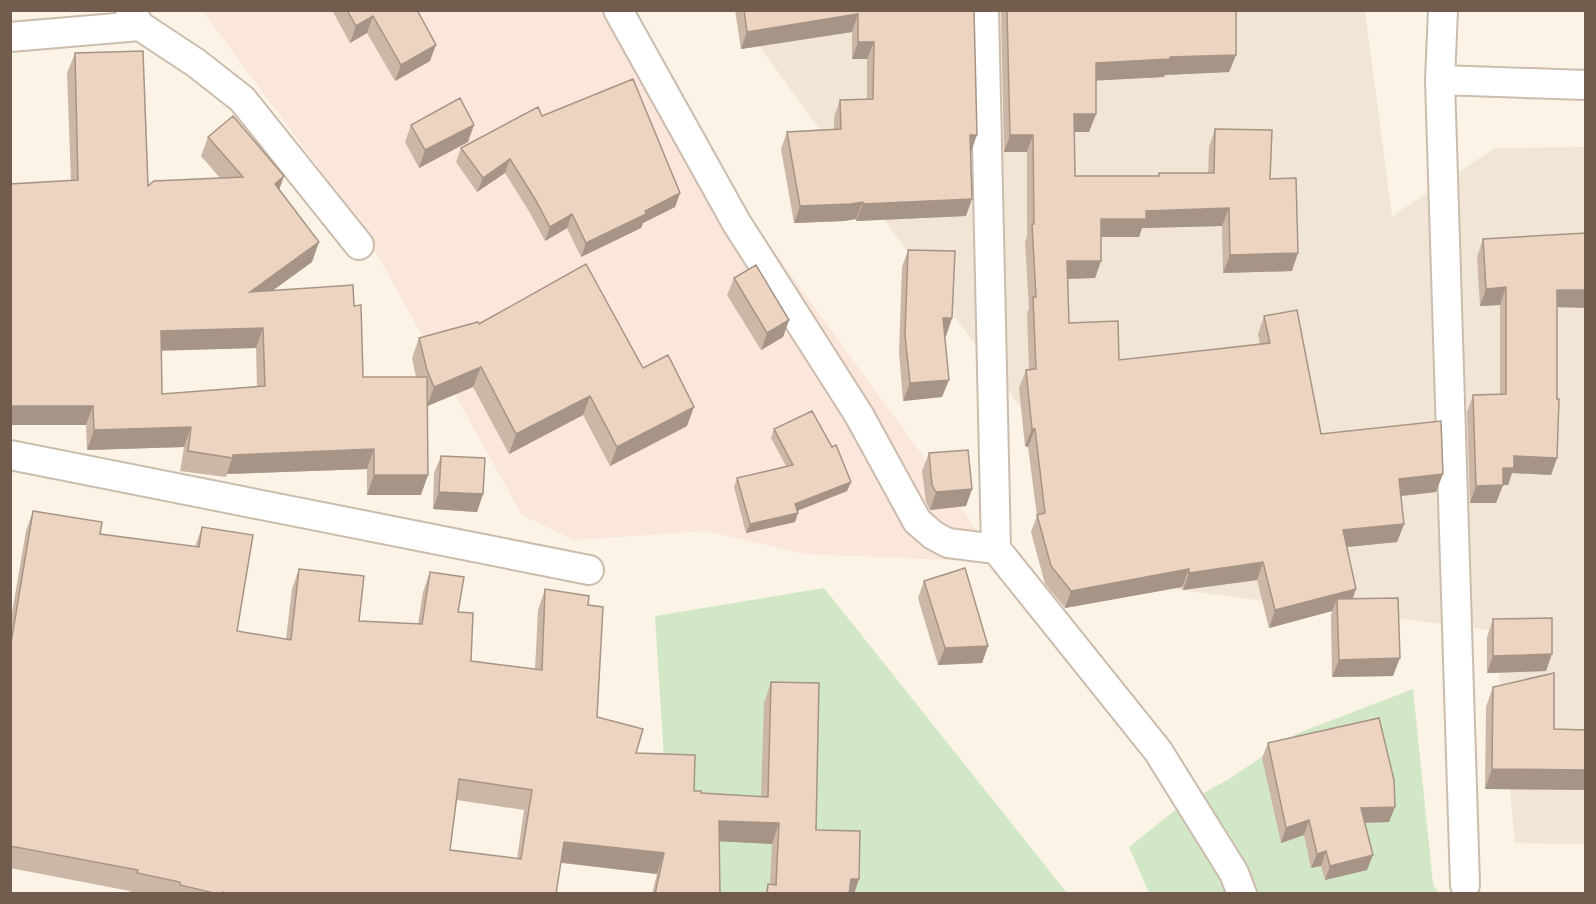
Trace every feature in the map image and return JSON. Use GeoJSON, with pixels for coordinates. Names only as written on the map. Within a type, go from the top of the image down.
{"type":"FeatureCollection","features":[{"type":"Feature","properties":{"kind":"street"},"geometry":{"type":"LineString","coordinates":[[618,10],[736,222],[859,416],[917,521],[933,535],[948,543],[996,549]]}},
{"type":"Feature","properties":{"kind":"street"},"geometry":{"type":"LineString","coordinates":[[984,10],[996,549],[1158,751],[1234,873],[1242,894]]}},
{"type":"Feature","properties":{"kind":"street"},"geometry":{"type":"LineString","coordinates":[[1443,10],[1440,80],[1466,885]]}},
{"type":"Feature","properties":{"kind":"street"},"geometry":{"type":"LineString","coordinates":[[10,37],[135,18],[242,99],[359,245]]}},
{"type":"Feature","properties":{"kind":"street"},"geometry":{"type":"LineString","coordinates":[[1440,80],[1586,85]]}},
{"type":"Feature","properties":{"kind":"street"},"geometry":{"type":"LineString","coordinates":[[10,454],[589,570]]}},
{"type":"Feature","properties":{"kind":"shaded area"},"geometry":{"type":"Polygon","coordinates":[[[203,11],[599,11],[1000,562],[805,554],[706,531],[574,540],[522,515],[362,227],[203,11]]]}},
{"type":"Feature","properties":{"kind":"shaded area"},"geometry":{"type":"Polygon","coordinates":[[[734,11],[1365,11],[1392,216],[1495,148],[1585,147],[1585,844],[1515,843],[1495,631],[1149,586],[734,11]]]}},
{"type":"Feature","properties":{"kind":"green space"},"geometry":{"type":"Polygon","coordinates":[[[824,588],[1067,893],[716,893],[667,807],[655,616],[824,588]]]}},
{"type":"Feature","properties":{"kind":"green space"},"geometry":{"type":"Polygon","coordinates":[[[1413,689],[1433,884],[1439,893],[1149,893],[1129,847],[1179,807],[1229,779],[1296,734],[1413,689]]]}},
{"type":"Feature","properties":{"kind":"building"},"geometry":{"type":"Polygon","coordinates":[[[347,10],[417,10],[436,45],[401,65],[373,16],[356,26],[347,10]]]}},
{"type":"Feature","properties":{"kind":"building"},"geometry":{"type":"Polygon","coordinates":[[[744,10],[974,10],[977,135],[970,135],[972,199],[800,206],[787,132],[841,129],[840,100],[873,99],[874,42],[858,42],[858,14],[747,32],[744,10]]]}},
{"type":"Feature","properties":{"kind":"building"},"geometry":{"type":"Polygon","coordinates":[[[1007,10],[1236,10],[1236,55],[1096,63],[1096,114],[1074,114],[1075,176],[1159,176],[1159,173],[1214,173],[1215,129],[1272,130],[1270,179],[1296,178],[1298,253],[1230,255],[1229,208],[1146,211],[1146,219],[1101,219],[1101,261],[1067,261],[1069,323],[1118,321],[1119,360],[1270,343],[1264,316],[1297,310],[1321,434],[1441,421],[1443,474],[1399,479],[1404,524],[1343,530],[1356,589],[1275,610],[1263,562],[1189,573],[1189,569],[1071,591],[1051,566],[1037,515],[1045,513],[1035,429],[1032,429],[1026,370],[1036,369],[1033,297],[1036,297],[1032,224],[1034,224],[1033,135],[1010,135],[1007,10]]]}},
{"type":"Feature","properties":{"kind":"building"},"geometry":{"type":"Polygon","coordinates":[[[143,51],[148,186],[154,181],[243,177],[208,137],[233,116],[284,176],[275,184],[319,242],[250,292],[353,285],[354,306],[361,305],[363,377],[427,377],[428,475],[374,475],[374,449],[233,455],[233,458],[188,451],[191,427],[94,430],[93,406],[10,406],[10,184],[78,180],[75,53],[143,51]],[[263,328],[161,331],[162,394],[265,386],[263,328]]]}},
{"type":"Feature","properties":{"kind":"building"},"geometry":{"type":"Polygon","coordinates":[[[633,79],[680,193],[645,211],[646,214],[586,243],[572,214],[550,227],[510,159],[483,178],[461,148],[538,107],[542,116],[633,79]]]}},
{"type":"Feature","properties":{"kind":"building"},"geometry":{"type":"Polygon","coordinates":[[[460,98],[474,125],[425,150],[411,125],[460,98]]]}},
{"type":"Feature","properties":{"kind":"building"},"geometry":{"type":"Polygon","coordinates":[[[1586,233],[1586,290],[1557,290],[1557,399],[1559,399],[1557,458],[1514,456],[1514,468],[1503,468],[1503,485],[1476,486],[1473,395],[1506,394],[1506,287],[1486,289],[1483,239],[1586,233]]]}},
{"type":"Feature","properties":{"kind":"building"},"geometry":{"type":"Polygon","coordinates":[[[908,250],[955,251],[952,318],[943,318],[949,380],[910,383],[905,335],[908,250]]]}},
{"type":"Feature","properties":{"kind":"building"},"geometry":{"type":"Polygon","coordinates":[[[586,264],[643,368],[668,355],[694,407],[617,447],[590,396],[516,434],[481,367],[434,387],[419,338],[478,322],[479,324],[586,264]]]}},
{"type":"Feature","properties":{"kind":"building"},"geometry":{"type":"Polygon","coordinates":[[[756,265],[789,320],[767,333],[734,278],[756,265]]]}},
{"type":"Feature","properties":{"kind":"building"},"geometry":{"type":"Polygon","coordinates":[[[812,411],[832,447],[836,445],[851,482],[795,504],[798,513],[750,524],[737,478],[793,465],[774,429],[812,411]]]}},
{"type":"Feature","properties":{"kind":"building"},"geometry":{"type":"Polygon","coordinates":[[[968,450],[972,489],[936,492],[932,485],[929,453],[968,450]]]}},
{"type":"Feature","properties":{"kind":"building"},"geometry":{"type":"Polygon","coordinates":[[[441,456],[485,458],[483,494],[439,492],[441,456]]]}},
{"type":"Feature","properties":{"kind":"building"},"geometry":{"type":"Polygon","coordinates":[[[33,511],[102,522],[100,534],[199,547],[202,527],[253,535],[237,631],[291,640],[299,569],[364,576],[359,621],[422,624],[430,572],[464,577],[458,612],[473,613],[471,661],[542,670],[545,589],[589,596],[588,605],[603,607],[597,717],[643,729],[636,753],[695,755],[694,791],[768,797],[771,682],[819,683],[816,830],[860,831],[859,879],[851,879],[849,894],[767,894],[768,884],[776,885],[779,823],[719,821],[720,894],[655,894],[664,853],[564,842],[556,894],[228,894],[223,892],[218,894],[180,885],[180,882],[137,873],[138,870],[10,846],[10,649],[33,511]],[[459,779],[450,850],[521,859],[532,790],[459,779]]]}},
{"type":"Feature","properties":{"kind":"building"},"geometry":{"type":"Polygon","coordinates":[[[965,568],[988,646],[945,648],[924,581],[965,568]]]}},
{"type":"Feature","properties":{"kind":"building"},"geometry":{"type":"Polygon","coordinates":[[[1398,598],[1400,658],[1339,660],[1337,599],[1398,598]]]}},
{"type":"Feature","properties":{"kind":"building"},"geometry":{"type":"Polygon","coordinates":[[[1552,618],[1552,654],[1493,656],[1493,619],[1552,618]]]}},
{"type":"Feature","properties":{"kind":"building"},"geometry":{"type":"Polygon","coordinates":[[[1554,673],[1554,729],[1586,730],[1586,770],[1492,769],[1493,687],[1554,673]]]}},
{"type":"Feature","properties":{"kind":"building"},"geometry":{"type":"Polygon","coordinates":[[[1379,718],[1394,780],[1395,807],[1361,808],[1373,855],[1330,866],[1326,851],[1317,854],[1309,820],[1286,828],[1268,743],[1379,718]]]}}]}
